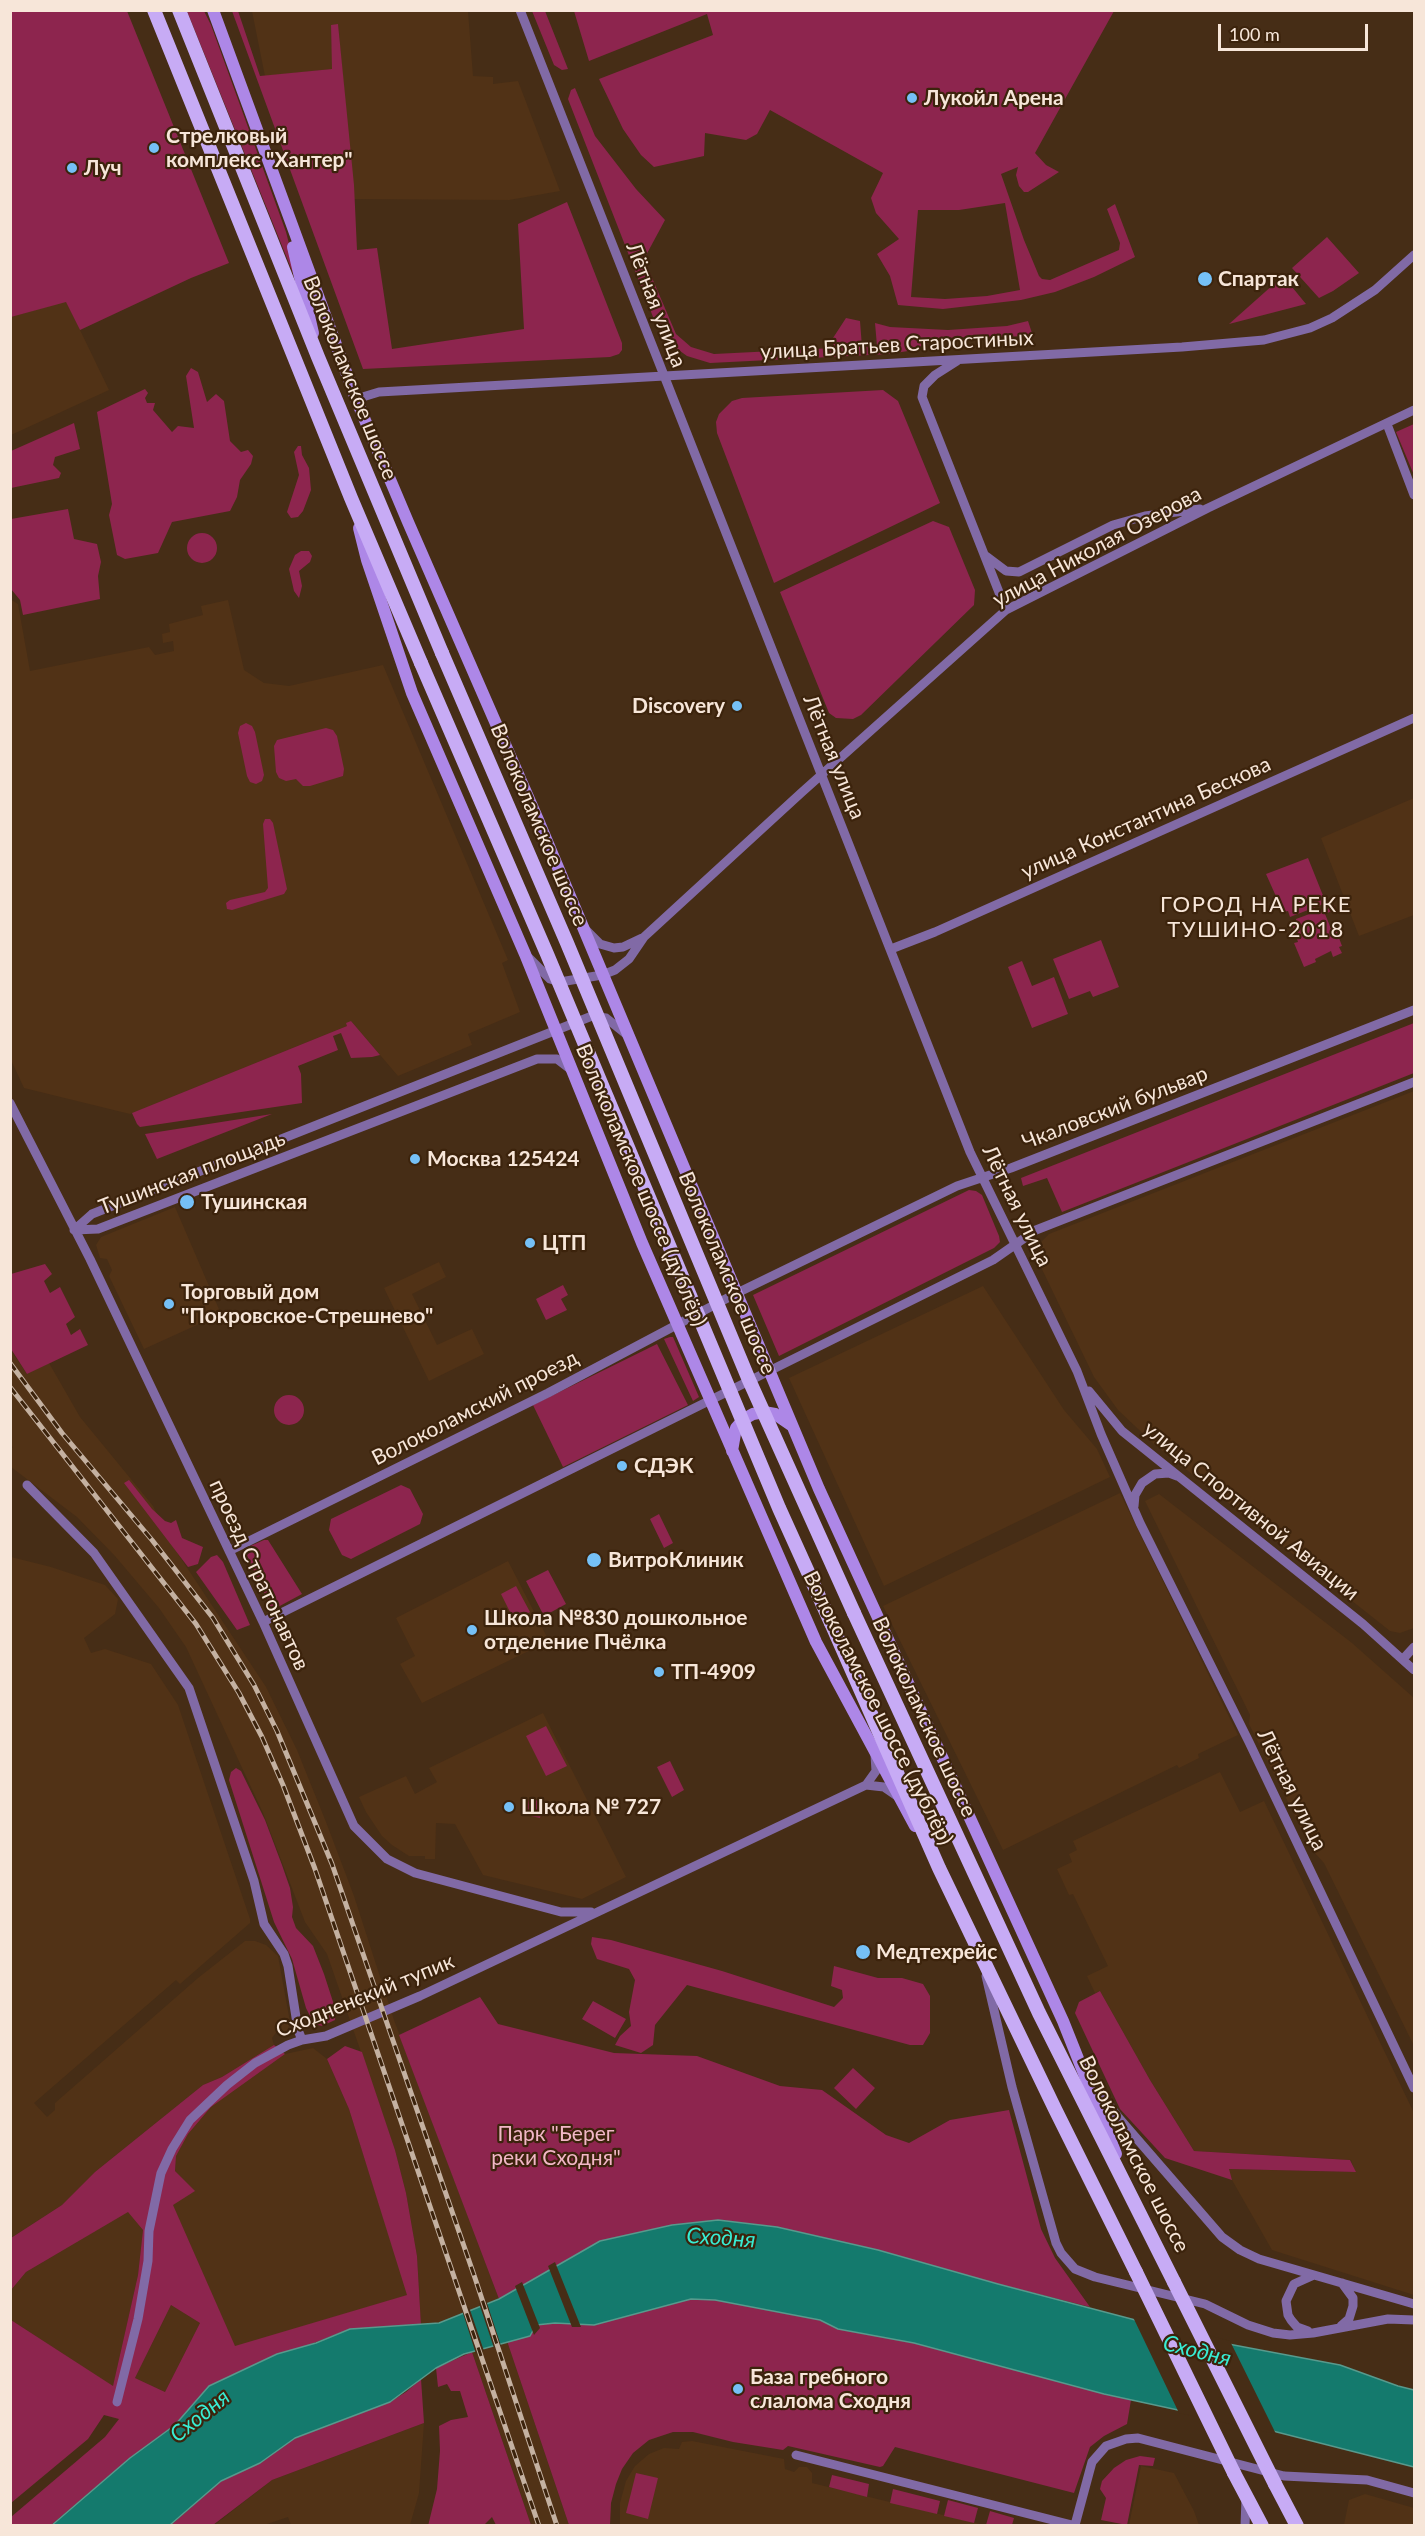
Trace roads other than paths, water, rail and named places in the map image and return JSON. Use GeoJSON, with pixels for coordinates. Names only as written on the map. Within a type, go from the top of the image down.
{"type":"FeatureCollection","features":[{"type":"Feature","properties":{"kind":"main road","name":"Волоколамское шоссе"},"geometry":{"type":"LineString","coordinates":[[178,10],[318,357],[572,954],[749,1380],[1039,2013],[1297,2526]]}},
{"type":"Feature","properties":{"kind":"main road","name":"Волоколамское шоссе"},"geometry":{"type":"LineString","coordinates":[[154,12],[351,498],[547,954],[779,1508],[939,1868],[1262,2526]]}},
{"type":"Feature","properties":{"kind":"street","name":"Лётная улица"},"geometry":{"type":"LineString","coordinates":[[520,10],[970,1152],[1077,1371],[1134,1509],[1249,1742],[1414,2088]]}},
{"type":"Feature","properties":{"kind":"street","name":"Волоколамское шоссе (дублёр)"},"geometry":{"type":"LineString","coordinates":[[214,12],[356,399],[846,1551],[1059,2012],[1129,2192]]}},
{"type":"Feature","properties":{"kind":"street"},"geometry":{"type":"LineString","coordinates":[[276,184],[295,253],[318,357]]}},
{"type":"Feature","properties":{"kind":"street","name":"улица Братьев Старостиных"},"geometry":{"type":"LineString","coordinates":[[356,399],[373,393],[1182,347],[1264,340],[1310,328],[1350,307],[1375,290],[1414,255]]}},
{"type":"Feature","properties":{"kind":"street"},"geometry":{"type":"LineString","coordinates":[[959,359],[935,375],[924,386],[922,397],[1006,610]]}},
{"type":"Feature","properties":{"kind":"street","name":"улица Николая Озерова"},"geometry":{"type":"LineString","coordinates":[[525,954],[554,981],[566,982],[602,975],[621,966],[644,937],[1006,610],[1208,508],[1414,410]]}},
{"type":"Feature","properties":{"kind":"street"},"geometry":{"type":"LineString","coordinates":[[1386,424],[1414,495]]}},
{"type":"Feature","properties":{"kind":"street","name":"Волоколамское шоссе (дублёр)"},"geometry":{"type":"LineString","coordinates":[[351,498],[367,560],[403,670],[525,954],[710,1401],[816,1642],[939,1868]]}},
{"type":"Feature","properties":{"kind":"street"},"geometry":{"type":"LineString","coordinates":[[984,554],[1006,571],[1019,572],[1113,525],[1145,516],[1208,508]]}},
{"type":"Feature","properties":{"kind":"street","name":"улица Константина Бескова"},"geometry":{"type":"LineString","coordinates":[[891,949],[925,936],[1414,718]]}},
{"type":"Feature","properties":{"kind":"street","name":"улица Николая Озерова"},"geometry":{"type":"LineString","coordinates":[[582,926],[600,944],[608,947],[623,947],[644,937]]}},
{"type":"Feature","properties":{"kind":"street","name":"Чкаловский бульвар"},"geometry":{"type":"LineString","coordinates":[[735,1294],[957,1186],[1414,1010]]}},
{"type":"Feature","properties":{"kind":"street","name":"Тушинская площадь"},"geometry":{"type":"LineString","coordinates":[[74,1230],[92,1214],[592,1016],[599,1016],[614,1022],[628,1035]]}},
{"type":"Feature","properties":{"kind":"street","name":"Тушинская площадь"},"geometry":{"type":"LineString","coordinates":[[74,1230],[98,1229],[537,1059],[557,1059],[572,1071]]}},
{"type":"Feature","properties":{"kind":"street"},"geometry":{"type":"LineString","coordinates":[[263,1622],[993,1260],[1036,1230],[1414,1082]]}},
{"type":"Feature","properties":{"kind":"street","name":"проезд Стратонавтов"},"geometry":{"type":"LineString","coordinates":[[10,1103],[74,1230],[263,1622],[349,1817],[375,1849],[399,1867],[433,1879],[561,1912],[572,1914],[596,1911]]}},
{"type":"Feature","properties":{"kind":"street","name":"Волоколамский проезд"},"geometry":{"type":"LineString","coordinates":[[229,1551],[548,1393],[735,1294]]}},
{"type":"Feature","properties":{"kind":"street","name":"улица Спортивной Авиации"},"geometry":{"type":"LineString","coordinates":[[1077,1371],[1092,1397],[1122,1431],[1414,1670]]}},
{"type":"Feature","properties":{"kind":"street"},"geometry":{"type":"LineString","coordinates":[[732,1451],[736,1428],[744,1419],[753,1414],[764,1412],[775,1414],[792,1426]]}},
{"type":"Feature","properties":{"kind":"street"},"geometry":{"type":"LineString","coordinates":[[1134,1509],[1135,1495],[1142,1483],[1155,1474],[1169,1473],[1181,1478]]}},
{"type":"Feature","properties":{"kind":"street"},"geometry":{"type":"LineString","coordinates":[[27,1485],[93,1553],[189,1688],[254,1881],[264,1924],[284,1954],[288,1966],[298,2030],[303,2040]]}},
{"type":"Feature","properties":{"kind":"street"},"geometry":{"type":"LineString","coordinates":[[1403,1659],[1414,1647]]}},
{"type":"Feature","properties":{"kind":"street"},"geometry":{"type":"LineString","coordinates":[[866,1785],[876,1772],[873,1750]]}},
{"type":"Feature","properties":{"kind":"street"},"geometry":{"type":"LineString","coordinates":[[866,1785],[884,1787],[899,1798]]}},
{"type":"Feature","properties":{"kind":"street","name":"Сходненский тупик"},"geometry":{"type":"LineString","coordinates":[[117,2402],[138,2319],[148,2261],[149,2231],[161,2173],[172,2149],[190,2120],[227,2085],[255,2063],[303,2040],[318,2038],[373,2017],[866,1785]]}},
{"type":"Feature","properties":{"kind":"street"},"geometry":{"type":"LineString","coordinates":[[981,1956],[1012,2087],[1056,2242],[1060,2253],[1075,2269],[1095,2277],[1205,2304],[1248,2325],[1273,2333],[1290,2335],[1313,2333],[1380,2320],[1414,2320]]}},
{"type":"Feature","properties":{"kind":"street"},"geometry":{"type":"LineString","coordinates":[[1078,2058],[1102,2097],[1222,2237],[1240,2250],[1259,2259],[1414,2304]]}},
{"type":"Feature","properties":{"kind":"street"},"geometry":{"type":"LineString","coordinates":[[1313,2333],[1297,2327],[1291,2320],[1286,2301],[1294,2284],[1314,2275]]}},
{"type":"Feature","properties":{"kind":"street"},"geometry":{"type":"LineString","coordinates":[[1339,2328],[1349,2319],[1353,2306],[1353,2298],[1342,2283]]}},
{"type":"Feature","properties":{"kind":"street"},"geometry":{"type":"LineString","coordinates":[[796,2455],[1076,2525],[1092,2462],[1106,2446],[1126,2439],[1138,2438],[1284,2476],[1367,2480],[1414,2493]]}},
{"type":"Feature","properties":{"kind":"street"},"geometry":{"type":"LineString","coordinates":[[1245,2526],[1246,2496]]}},
{"type":"Feature","properties":{"kind":"water","name":"Сходня"},"geometry":{"type":"Polygon","coordinates":[[[718,2220],[777,2227],[878,2250],[1223,2343],[1340,2365],[1414,2390],[1414,2467],[1261,2428],[1104,2394],[914,2343],[838,2329],[820,2320],[715,2300],[691,2299],[594,2325],[555,2323],[536,2325],[530,2336],[464,2354],[436,2368],[390,2402],[295,2438],[260,2463],[221,2481],[170,2525],[51,2526],[130,2458],[175,2425],[209,2386],[277,2354],[316,2343],[350,2329],[439,2323],[499,2299],[600,2241],[672,2225],[718,2220]]]}},
{"type":"Feature","properties":{"kind":"railway"},"geometry":{"type":"LineString","coordinates":[[10,1363],[62,1433],[152,1540],[213,1618],[254,1685],[277,1731],[332,1864],[475,2278],[557,2526]]}},
{"type":"Feature","properties":{"kind":"railway"},"geometry":{"type":"LineString","coordinates":[[10,1387],[196,1624],[239,1693],[262,1737],[315,1869],[539,2526]]}},
{"type":"Feature","properties":{"kind":"place","name":"Лукойл Арена"},"geometry":{"type":"Point","coordinates":[912,98]}},
{"type":"Feature","properties":{"kind":"place","name":"Стрелковый комплекс \"Хантер\""},"geometry":{"type":"Point","coordinates":[154,148]}},
{"type":"Feature","properties":{"kind":"place","name":"Луч"},"geometry":{"type":"Point","coordinates":[72,168]}},
{"type":"Feature","properties":{"kind":"place","name":"Спартак"},"geometry":{"type":"Point","coordinates":[1205,279]}},
{"type":"Feature","properties":{"kind":"place","name":"Discovery"},"geometry":{"type":"Point","coordinates":[737,706]}},
{"type":"Feature","properties":{"kind":"place","name":"Москва 125424"},"geometry":{"type":"Point","coordinates":[415,1159]}},
{"type":"Feature","properties":{"kind":"place","name":"Тушинская"},"geometry":{"type":"Point","coordinates":[187,1202]}},
{"type":"Feature","properties":{"kind":"place","name":"ЦТП"},"geometry":{"type":"Point","coordinates":[530,1243]}},
{"type":"Feature","properties":{"kind":"place","name":"Торговый дом \"Покровское-Стрешнево\""},"geometry":{"type":"Point","coordinates":[169,1304]}},
{"type":"Feature","properties":{"kind":"place","name":"СДЭК"},"geometry":{"type":"Point","coordinates":[622,1466]}},
{"type":"Feature","properties":{"kind":"place","name":"ВитроКлиник"},"geometry":{"type":"Point","coordinates":[594,1560]}},
{"type":"Feature","properties":{"kind":"place","name":"Школа №830 дошкольное отделение Пчёлка"},"geometry":{"type":"Point","coordinates":[472,1630]}},
{"type":"Feature","properties":{"kind":"place","name":"ТП-4909"},"geometry":{"type":"Point","coordinates":[659,1672]}},
{"type":"Feature","properties":{"kind":"place","name":"Школа № 727"},"geometry":{"type":"Point","coordinates":[509,1807]}},
{"type":"Feature","properties":{"kind":"place","name":"Медтехрейс"},"geometry":{"type":"Point","coordinates":[863,1952]}},
{"type":"Feature","properties":{"kind":"place","name":"База гребного слалома Сходня"},"geometry":{"type":"Point","coordinates":[738,2389]}},
{"type":"Feature","properties":{"kind":"district","name":"ГОРОД НА РЕКЕ ТУШИНО-2018"},"geometry":{"type":"Point","coordinates":[1256,918]}},
{"type":"Feature","properties":{"kind":"park label","name":"Парк \"Берег реки Сходня\""},"geometry":{"type":"Point","coordinates":[556,2146]}}]}
